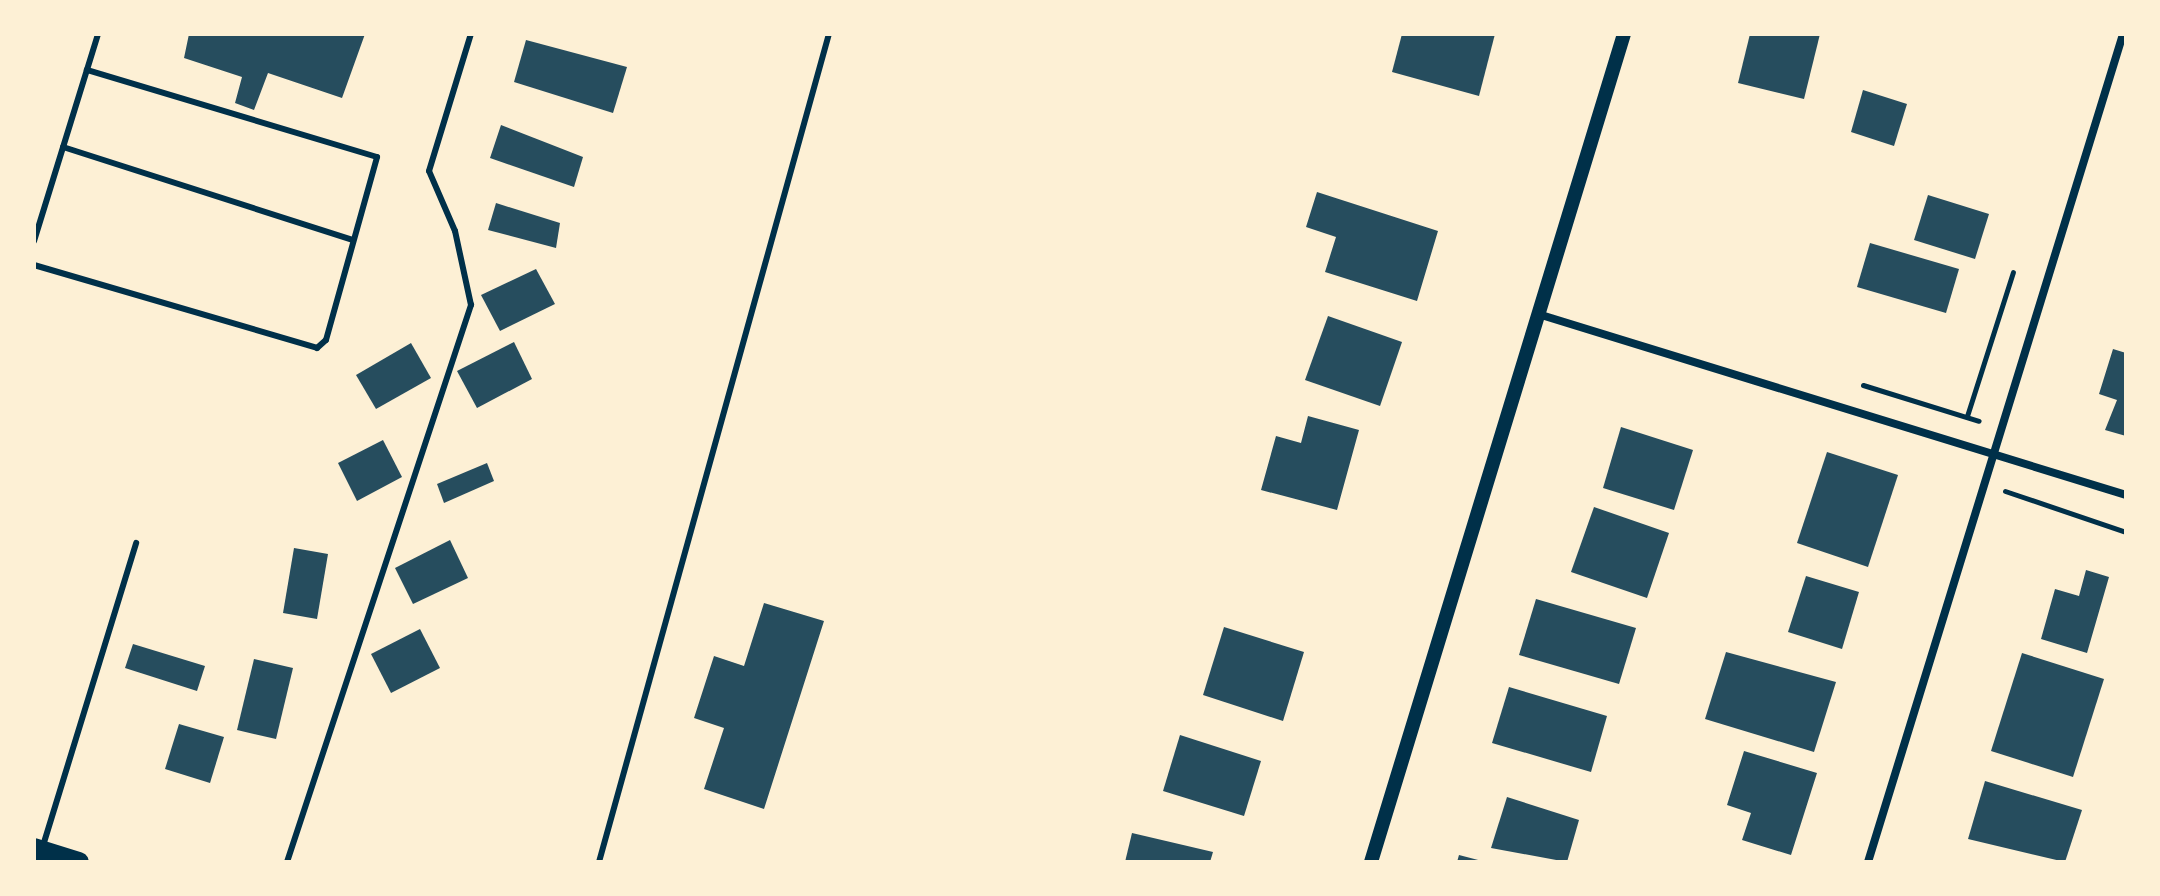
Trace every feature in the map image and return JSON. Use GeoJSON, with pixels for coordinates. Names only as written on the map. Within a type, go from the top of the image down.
{"type":"FeatureCollection","features":[{"type":"Feature","properties":{"kind":"main road"},"geometry":{"type":"LineString","coordinates":[[38,854],[79,862]]}},
{"type":"Feature","properties":{"kind":"street"},"geometry":{"type":"LineString","coordinates":[[1371,862],[1624,34]]}},
{"type":"Feature","properties":{"kind":"street"},"geometry":{"type":"LineString","coordinates":[[1868,862],[2123,34]]}},
{"type":"Feature","properties":{"kind":"street"},"geometry":{"type":"LineString","coordinates":[[1537,314],[2126,495]]}},
{"type":"Feature","properties":{"kind":"lane"},"geometry":{"type":"LineString","coordinates":[[34,241],[98,34]]}},
{"type":"Feature","properties":{"kind":"lane"},"geometry":{"type":"LineString","coordinates":[[287,862],[471,305],[455,231],[429,171],[471,34]]}},
{"type":"Feature","properties":{"kind":"lane"},"geometry":{"type":"LineString","coordinates":[[599,862],[829,34]]}},
{"type":"Feature","properties":{"kind":"lane"},"geometry":{"type":"LineString","coordinates":[[34,265],[317,348],[326,340],[377,157],[87,70]]}},
{"type":"Feature","properties":{"kind":"lane"},"geometry":{"type":"LineString","coordinates":[[63,147],[352,240]]}},
{"type":"Feature","properties":{"kind":"lane"},"geometry":{"type":"LineString","coordinates":[[38,854],[136,543]]}},
{"type":"Feature","properties":{"kind":"path"},"geometry":{"type":"LineString","coordinates":[[1967,417],[2013,272]]}},
{"type":"Feature","properties":{"kind":"path"},"geometry":{"type":"LineString","coordinates":[[1985,485],[2126,532]]}},
{"type":"Feature","properties":{"kind":"building"},"geometry":{"type":"Polygon","coordinates":[[[189,34],[365,34],[342,98],[268,73],[254,110],[235,103],[242,77],[184,58],[189,34]]]}},
{"type":"Feature","properties":{"kind":"building"},"geometry":{"type":"Polygon","coordinates":[[[1402,34],[1495,34],[1479,96],[1392,72],[1402,34]]]}},
{"type":"Feature","properties":{"kind":"building"},"geometry":{"type":"Polygon","coordinates":[[[1750,34],[1820,34],[1804,99],[1738,83],[1750,34]]]}},
{"type":"Feature","properties":{"kind":"building"},"geometry":{"type":"Polygon","coordinates":[[[526,40],[627,67],[613,113],[514,82],[526,40]]]}},
{"type":"Feature","properties":{"kind":"building"},"geometry":{"type":"Polygon","coordinates":[[[1863,90],[1907,104],[1894,146],[1851,132],[1863,90]]]}},
{"type":"Feature","properties":{"kind":"building"},"geometry":{"type":"Polygon","coordinates":[[[501,125],[583,157],[574,187],[490,158],[501,125]]]}},
{"type":"Feature","properties":{"kind":"building"},"geometry":{"type":"Polygon","coordinates":[[[1317,192],[1438,231],[1417,301],[1325,272],[1336,237],[1306,227],[1317,192]]]}},
{"type":"Feature","properties":{"kind":"building"},"geometry":{"type":"Polygon","coordinates":[[[1928,195],[1989,214],[1975,259],[1914,240],[1928,195]]]}},
{"type":"Feature","properties":{"kind":"building"},"geometry":{"type":"Polygon","coordinates":[[[496,203],[560,223],[556,248],[488,230],[496,203]]]}},
{"type":"Feature","properties":{"kind":"building"},"geometry":{"type":"Polygon","coordinates":[[[1870,243],[1959,269],[1946,313],[1857,287],[1870,243]]]}},
{"type":"Feature","properties":{"kind":"building"},"geometry":{"type":"Polygon","coordinates":[[[536,269],[555,304],[500,331],[481,295],[536,269]]]}},
{"type":"Feature","properties":{"kind":"building"},"geometry":{"type":"Polygon","coordinates":[[[1328,316],[1402,342],[1380,406],[1305,380],[1328,316]]]}},
{"type":"Feature","properties":{"kind":"building"},"geometry":{"type":"Polygon","coordinates":[[[514,342],[532,379],[477,408],[457,371],[514,342]]]}},
{"type":"Feature","properties":{"kind":"building"},"geometry":{"type":"Polygon","coordinates":[[[411,343],[431,378],[376,409],[356,375],[411,343]]]}},
{"type":"Feature","properties":{"kind":"building"},"geometry":{"type":"Polygon","coordinates":[[[2113,349],[2126,353],[2126,436],[2105,430],[2117,400],[2099,394],[2113,349]]]}},
{"type":"Feature","properties":{"kind":"building"},"geometry":{"type":"Polygon","coordinates":[[[1308,416],[1359,430],[1337,510],[1261,490],[1276,436],[1301,443],[1308,416]]]}},
{"type":"Feature","properties":{"kind":"building"},"geometry":{"type":"Polygon","coordinates":[[[1621,427],[1693,450],[1674,510],[1603,488],[1621,427]]]}},
{"type":"Feature","properties":{"kind":"building"},"geometry":{"type":"Polygon","coordinates":[[[383,440],[402,477],[357,501],[338,463],[383,440]]]}},
{"type":"Feature","properties":{"kind":"building"},"geometry":{"type":"Polygon","coordinates":[[[1827,452],[1898,475],[1868,567],[1797,543],[1827,452]]]}},
{"type":"Feature","properties":{"kind":"building"},"geometry":{"type":"Polygon","coordinates":[[[487,463],[494,481],[444,503],[437,484],[487,463]]]}},
{"type":"Feature","properties":{"kind":"building"},"geometry":{"type":"Polygon","coordinates":[[[1594,507],[1669,533],[1647,598],[1571,572],[1594,507]]]}},
{"type":"Feature","properties":{"kind":"building"},"geometry":{"type":"Polygon","coordinates":[[[450,540],[468,578],[413,604],[395,568],[450,540]]]}},
{"type":"Feature","properties":{"kind":"building"},"geometry":{"type":"Polygon","coordinates":[[[294,548],[328,554],[317,619],[283,613],[294,548]]]}},
{"type":"Feature","properties":{"kind":"building"},"geometry":{"type":"Polygon","coordinates":[[[2086,570],[2109,577],[2087,653],[2041,639],[2055,589],[2079,596],[2086,570]]]}},
{"type":"Feature","properties":{"kind":"building"},"geometry":{"type":"Polygon","coordinates":[[[1806,576],[1859,592],[1842,649],[1788,632],[1806,576]]]}},
{"type":"Feature","properties":{"kind":"building"},"geometry":{"type":"Polygon","coordinates":[[[1536,599],[1636,628],[1619,684],[1519,655],[1536,599]]]}},
{"type":"Feature","properties":{"kind":"building"},"geometry":{"type":"Polygon","coordinates":[[[764,603],[824,621],[764,809],[704,789],[724,728],[694,718],[714,656],[744,666],[764,603]]]}},
{"type":"Feature","properties":{"kind":"building"},"geometry":{"type":"Polygon","coordinates":[[[1224,627],[1304,652],[1283,721],[1203,695],[1224,627]]]}},
{"type":"Feature","properties":{"kind":"building"},"geometry":{"type":"Polygon","coordinates":[[[420,629],[440,668],[391,693],[371,654],[420,629]]]}},
{"type":"Feature","properties":{"kind":"building"},"geometry":{"type":"Polygon","coordinates":[[[133,644],[205,666],[197,691],[125,668],[133,644]]]}},
{"type":"Feature","properties":{"kind":"building"},"geometry":{"type":"Polygon","coordinates":[[[1726,652],[1836,682],[1814,752],[1705,719],[1726,652]]]}},
{"type":"Feature","properties":{"kind":"building"},"geometry":{"type":"Polygon","coordinates":[[[2022,653],[2104,679],[2073,777],[1991,751],[2022,653]]]}},
{"type":"Feature","properties":{"kind":"building"},"geometry":{"type":"Polygon","coordinates":[[[254,659],[293,668],[276,739],[237,730],[254,659]]]}},
{"type":"Feature","properties":{"kind":"building"},"geometry":{"type":"Polygon","coordinates":[[[1509,687],[1607,716],[1591,772],[1492,743],[1509,687]]]}},
{"type":"Feature","properties":{"kind":"building"},"geometry":{"type":"Polygon","coordinates":[[[179,724],[224,737],[210,783],[165,769],[179,724]]]}},
{"type":"Feature","properties":{"kind":"building"},"geometry":{"type":"Polygon","coordinates":[[[1180,735],[1261,761],[1244,816],[1163,791],[1180,735]]]}},
{"type":"Feature","properties":{"kind":"building"},"geometry":{"type":"Polygon","coordinates":[[[1744,751],[1817,773],[1791,855],[1742,840],[1751,813],[1727,805],[1744,751]]]}},
{"type":"Feature","properties":{"kind":"building"},"geometry":{"type":"Polygon","coordinates":[[[1985,781],[2082,810],[2065,862],[1968,839],[1985,781]]]}},
{"type":"Feature","properties":{"kind":"building"},"geometry":{"type":"Polygon","coordinates":[[[1507,797],[1579,820],[1567,862],[1491,848],[1507,797]]]}},
{"type":"Feature","properties":{"kind":"building"},"geometry":{"type":"Polygon","coordinates":[[[1132,833],[1213,852],[1210,862],[1125,862],[1132,833]]]}},
{"type":"Feature","properties":{"kind":"building"},"geometry":{"type":"Polygon","coordinates":[[[1459,855],[1482,861],[1482,862],[1457,862],[1459,855]]]}}]}
